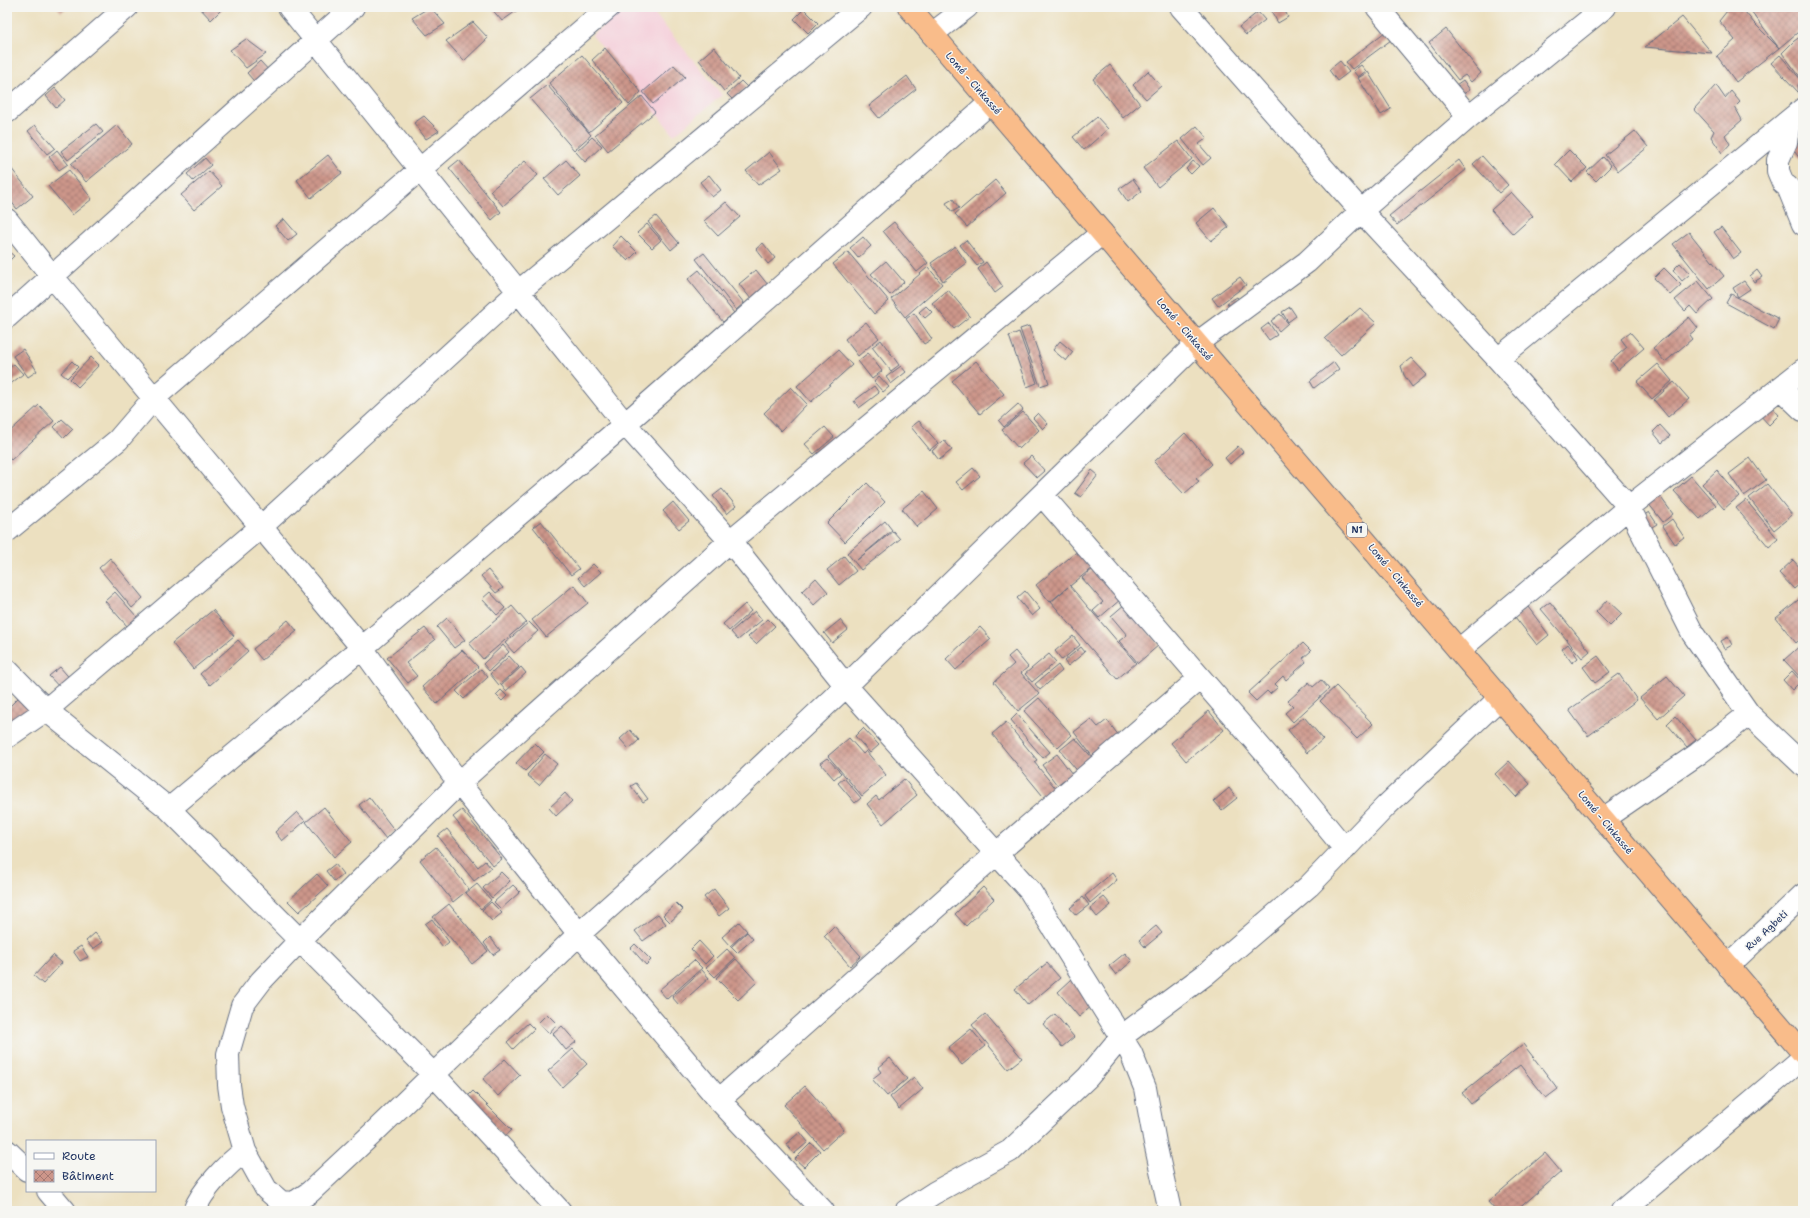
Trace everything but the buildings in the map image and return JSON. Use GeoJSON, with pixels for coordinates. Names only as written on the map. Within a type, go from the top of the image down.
{"type":"FeatureCollection","features":[{"type":"Feature","properties":{"kind":"highway","name":"Lomé - Cinkassé"},"geometry":{"type":"LineString","coordinates":[[909,7],[1803,1053]]}},
{"type":"Feature","properties":{"kind":"street"},"geometry":{"type":"LineString","coordinates":[[7,112],[127,7]]}},
{"type":"Feature","properties":{"kind":"street"},"geometry":{"type":"LineString","coordinates":[[289,7],[625,424],[730,541],[846,686],[1030,892],[1131,1053],[1145,1088],[1170,1211]]}},
{"type":"Feature","properties":{"kind":"street"},"geometry":{"type":"LineString","coordinates":[[7,317],[353,7]]}},
{"type":"Feature","properties":{"kind":"street"},"geometry":{"type":"LineString","coordinates":[[7,531],[118,440],[154,398],[420,171],[609,7]]}},
{"type":"Feature","properties":{"kind":"street"},"geometry":{"type":"LineString","coordinates":[[7,737],[46,710],[261,527],[518,292],[861,7]]}},
{"type":"Feature","properties":{"kind":"street"},"geometry":{"type":"LineString","coordinates":[[932,34],[967,7]]}},
{"type":"Feature","properties":{"kind":"street"},"geometry":{"type":"LineString","coordinates":[[1181,7],[1361,212],[1498,359],[1629,507],[1693,634],[1749,714],[1803,765]]}},
{"type":"Feature","properties":{"kind":"street"},"geometry":{"type":"LineString","coordinates":[[1377,7],[1469,117]]}},
{"type":"Feature","properties":{"kind":"street"},"geometry":{"type":"LineString","coordinates":[[1102,233],[730,541],[459,783],[300,940],[261,981],[242,1006],[228,1054],[229,1085],[232,1106],[246,1151],[266,1189],[281,1202],[287,1207],[310,1192],[434,1075],[578,934],[662,860],[846,686],[1197,343],[1307,262],[1361,212],[1469,117],[1602,8]]}},
{"type":"Feature","properties":{"kind":"street"},"geometry":{"type":"LineString","coordinates":[[169,809],[362,648],[625,424],[991,102]]}},
{"type":"Feature","properties":{"kind":"street"},"geometry":{"type":"LineString","coordinates":[[1498,359],[1796,115]]}},
{"type":"Feature","properties":{"kind":"street"},"geometry":{"type":"LineString","coordinates":[[1796,115],[1778,160],[1778,171],[1783,183],[1788,187],[1803,224]]}},
{"type":"Feature","properties":{"kind":"street"},"geometry":{"type":"LineString","coordinates":[[7,220],[362,648],[459,783],[578,934],[719,1100],[824,1211]]}},
{"type":"Feature","properties":{"kind":"street"},"geometry":{"type":"LineString","coordinates":[[1459,650],[1629,507],[1803,370]]}},
{"type":"Feature","properties":{"kind":"street"},"geometry":{"type":"LineString","coordinates":[[1780,388],[1803,410]]}},
{"type":"Feature","properties":{"kind":"street"},"geometry":{"type":"LineString","coordinates":[[1042,495],[1286,777],[1345,849]]}},
{"type":"Feature","properties":{"kind":"street"},"geometry":{"type":"LineString","coordinates":[[7,670],[46,710],[169,809],[434,1075],[560,1211]]}},
{"type":"Feature","properties":{"kind":"street"},"geometry":{"type":"LineString","coordinates":[[719,1100],[996,854],[1200,678]]}},
{"type":"Feature","properties":{"kind":"street"},"geometry":{"type":"LineString","coordinates":[[906,1211],[934,1193],[1010,1151],[1088,1076],[1121,1037],[1206,974],[1309,886],[1386,806],[1500,698]]}},
{"type":"Feature","properties":{"kind":"street"},"geometry":{"type":"LineString","coordinates":[[1603,819],[1698,754],[1749,714]]}},
{"type":"Feature","properties":{"kind":"street","name":"Rue Agbeti"},"geometry":{"type":"LineString","coordinates":[[1728,966],[1803,895]]}},
{"type":"Feature","properties":{"kind":"street"},"geometry":{"type":"LineString","coordinates":[[1628,1209],[1803,1058]]}},
{"type":"Feature","properties":{"kind":"street"},"geometry":{"type":"LineString","coordinates":[[7,1151],[26,1169]]}},
{"type":"Feature","properties":{"kind":"street"},"geometry":{"type":"LineString","coordinates":[[194,1211],[196,1204],[219,1176],[235,1158],[246,1151]]}},
{"type":"Feature","properties":{"kind":"street"},"geometry":{"type":"LineString","coordinates":[[49,1192],[65,1211]]}},
{"type":"Feature","properties":{"kind":"shaded area"},"geometry":{"type":"Polygon","coordinates":[[[627,7],[649,7],[722,95],[674,135],[592,35],[627,7]]]}}]}
